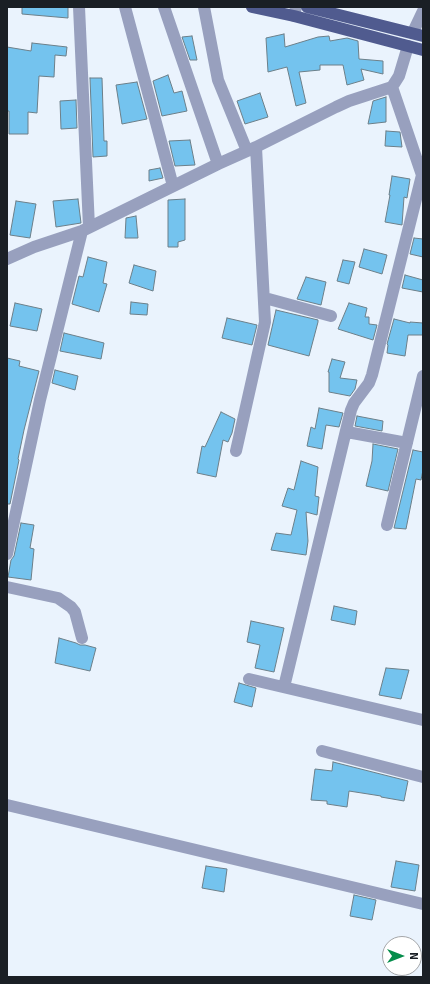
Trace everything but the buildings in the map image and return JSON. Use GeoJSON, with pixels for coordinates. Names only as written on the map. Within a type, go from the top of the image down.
{"type":"FeatureCollection","features":[{"type":"Feature","properties":{"kind":"main road"},"geometry":{"type":"LineString","coordinates":[[252,7],[295,11],[423,50]]}},
{"type":"Feature","properties":{"kind":"main road"},"geometry":{"type":"LineString","coordinates":[[307,7],[418,34]]}},
{"type":"Feature","properties":{"kind":"street"},"geometry":{"type":"LineString","coordinates":[[7,554],[10,527],[40,400],[86,229],[79,7]]}},
{"type":"Feature","properties":{"kind":"street"},"geometry":{"type":"LineString","coordinates":[[125,7],[173,186]]}},
{"type":"Feature","properties":{"kind":"street"},"geometry":{"type":"LineString","coordinates":[[164,7],[218,164]]}},
{"type":"Feature","properties":{"kind":"street"},"geometry":{"type":"LineString","coordinates":[[204,7],[218,80],[252,149],[265,298],[266,313],[264,331],[236,451]]}},
{"type":"Feature","properties":{"kind":"street"},"geometry":{"type":"LineString","coordinates":[[418,34],[423,11]]}},
{"type":"Feature","properties":{"kind":"street"},"geometry":{"type":"LineString","coordinates":[[7,259],[34,247],[86,229],[349,101],[392,86],[399,76],[408,46]]}},
{"type":"Feature","properties":{"kind":"street"},"geometry":{"type":"LineString","coordinates":[[284,687],[354,403],[369,383],[372,375],[422,177],[392,86]]}},
{"type":"Feature","properties":{"kind":"street"},"geometry":{"type":"LineString","coordinates":[[265,298],[331,316]]}},
{"type":"Feature","properties":{"kind":"street"},"geometry":{"type":"LineString","coordinates":[[387,524],[423,376]]}},
{"type":"Feature","properties":{"kind":"street"},"geometry":{"type":"LineString","coordinates":[[347,432],[407,443]]}},
{"type":"Feature","properties":{"kind":"street"},"geometry":{"type":"LineString","coordinates":[[7,587],[58,598],[76,612],[82,638]]}},
{"type":"Feature","properties":{"kind":"street"},"geometry":{"type":"LineString","coordinates":[[249,678],[423,720]]}},
{"type":"Feature","properties":{"kind":"street"},"geometry":{"type":"LineString","coordinates":[[322,751],[423,777]]}},
{"type":"Feature","properties":{"kind":"street"},"geometry":{"type":"LineString","coordinates":[[7,805],[423,904]]}}]}
